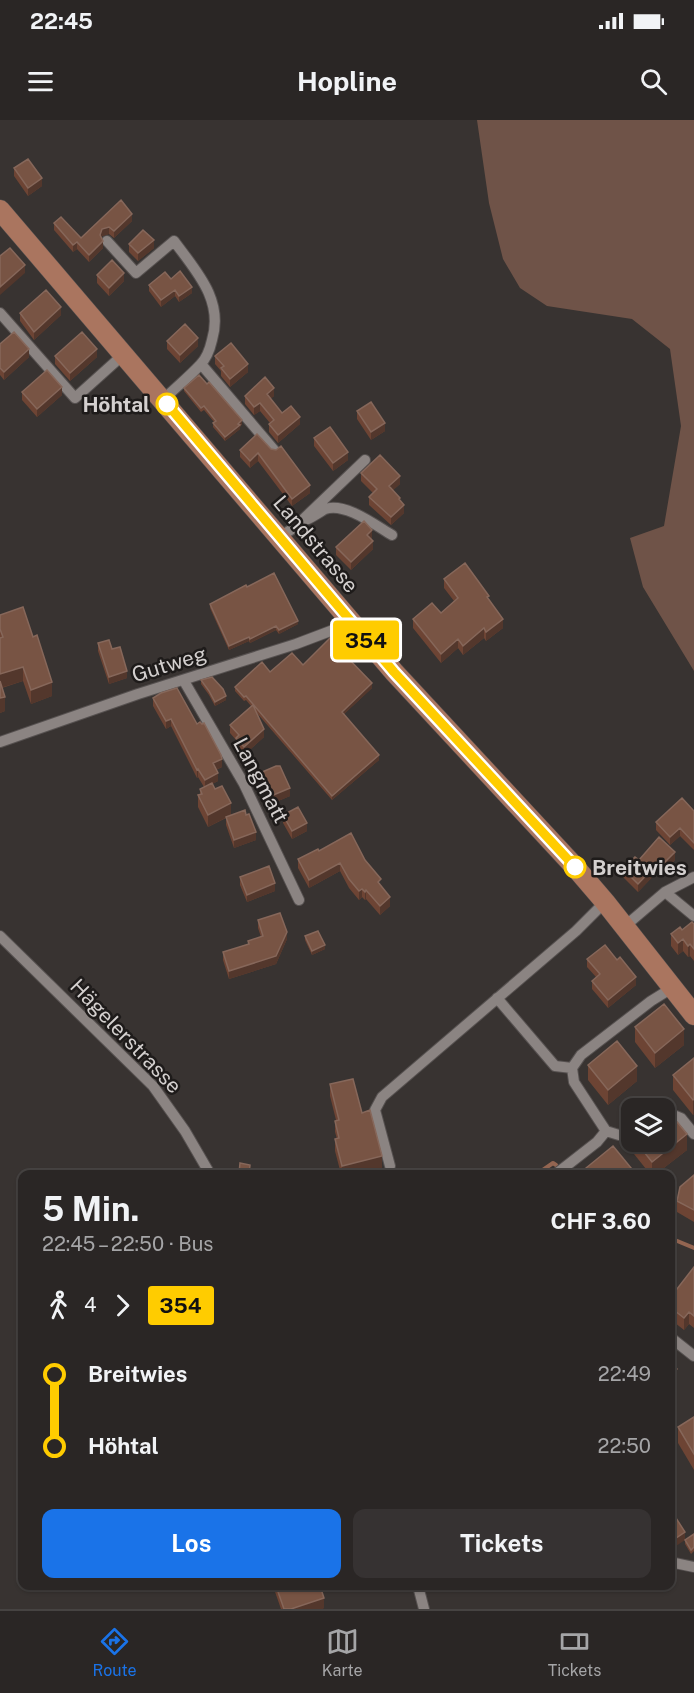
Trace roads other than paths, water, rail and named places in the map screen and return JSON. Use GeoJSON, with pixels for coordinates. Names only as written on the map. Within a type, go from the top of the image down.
{"type":"FeatureCollection","features":[{"type":"Feature","properties":{"kind":"main road","name":"Landstrasse"},"geometry":{"type":"LineString","coordinates":[[0,210],[163,400],[287,532],[348,619],[442,726],[515,802],[605,902],[694,1015]]}},
{"type":"Feature","properties":{"kind":"street"},"geometry":{"type":"LineString","coordinates":[[107,241],[136,273],[174,241],[202,279],[214,305],[216,328],[209,351],[201,364],[163,400]]}},
{"type":"Feature","properties":{"kind":"street"},"geometry":{"type":"LineString","coordinates":[[0,313],[75,398],[124,354]]}},
{"type":"Feature","properties":{"kind":"street"},"geometry":{"type":"LineString","coordinates":[[201,364],[274,450]]}},
{"type":"Feature","properties":{"kind":"street"},"geometry":{"type":"LineString","coordinates":[[287,532],[365,460]]}},
{"type":"Feature","properties":{"kind":"street"},"geometry":{"type":"LineString","coordinates":[[287,532],[326,509],[339,508],[354,513],[392,535]]}},
{"type":"Feature","properties":{"kind":"street","name":"Gutweg"},"geometry":{"type":"LineString","coordinates":[[0,742],[138,694],[296,644],[333,630],[348,619]]}},
{"type":"Feature","properties":{"kind":"street","name":"Langmatt"},"geometry":{"type":"LineString","coordinates":[[184,681],[244,784],[299,900]]}},
{"type":"Feature","properties":{"kind":"street"},"geometry":{"type":"LineString","coordinates":[[624,927],[665,892],[694,877]]}},
{"type":"Feature","properties":{"kind":"street"},"geometry":{"type":"LineString","coordinates":[[665,892],[694,916]]}},
{"type":"Feature","properties":{"kind":"street"},"geometry":{"type":"LineString","coordinates":[[390,1166],[375,1110],[382,1097],[576,931],[605,902]]}},
{"type":"Feature","properties":{"kind":"street","name":"Hägelerstrasse"},"geometry":{"type":"LineString","coordinates":[[0,936],[153,1086],[185,1131],[208,1170]]}},
{"type":"Feature","properties":{"kind":"street"},"geometry":{"type":"LineString","coordinates":[[621,1134],[606,1131],[574,1082],[572,1068],[581,1055],[651,1001],[672,988]]}},
{"type":"Feature","properties":{"kind":"street"},"geometry":{"type":"LineString","coordinates":[[497,998],[555,1066],[572,1068]]}},
{"type":"Feature","properties":{"kind":"street"},"geometry":{"type":"LineString","coordinates":[[675,1116],[681,1118],[694,1134]]}},
{"type":"Feature","properties":{"kind":"street"},"geometry":{"type":"LineString","coordinates":[[561,1170],[597,1142],[606,1131]]}},
{"type":"Feature","properties":{"kind":"street"},"geometry":{"type":"LineString","coordinates":[[675,1341],[694,1356]]}},
{"type":"Feature","properties":{"kind":"street"},"geometry":{"type":"LineString","coordinates":[[675,1563],[694,1568]]}},
{"type":"Feature","properties":{"kind":"street"},"geometry":{"type":"LineString","coordinates":[[419,1590],[424,1609]]}},
{"type":"Feature","properties":{"kind":"waterway"},"geometry":{"type":"LineString","coordinates":[[543,1170],[553,1163],[556,1165]]}},
{"type":"Feature","properties":{"kind":"waterway"},"geometry":{"type":"LineString","coordinates":[[675,1240],[694,1248]]}},
{"type":"Feature","properties":{"kind":"place","name":"Höhtal"},"geometry":{"type":"Point","coordinates":[167,404]}},
{"type":"Feature","properties":{"kind":"place","name":"Breitwies"},"geometry":{"type":"Point","coordinates":[575,867]}}]}
